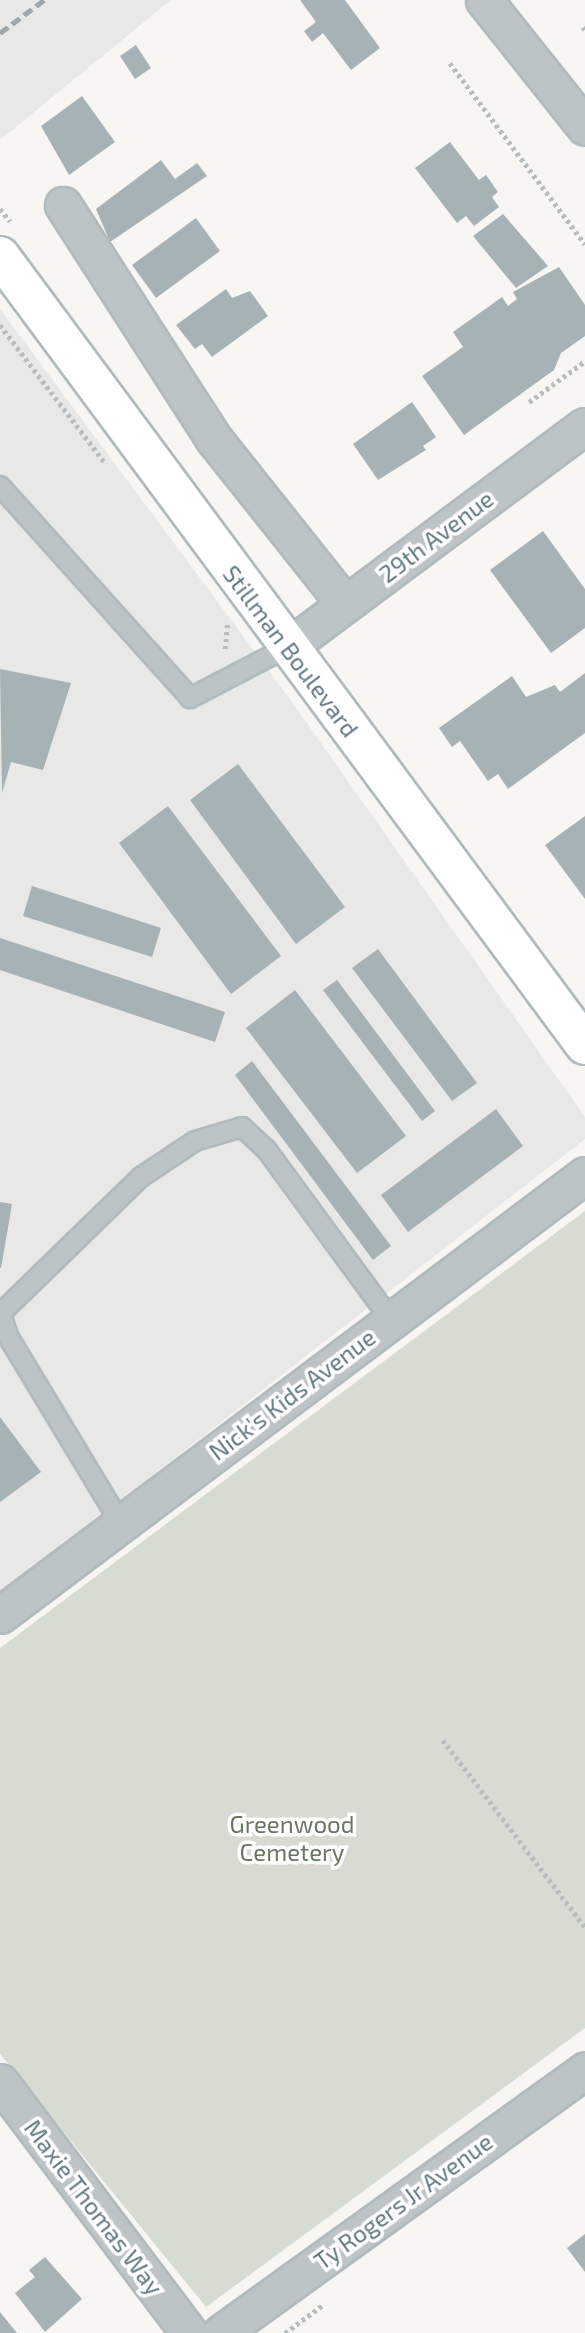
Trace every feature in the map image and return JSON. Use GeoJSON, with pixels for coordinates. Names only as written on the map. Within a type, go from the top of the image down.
{"type":"FeatureCollection","features":[{"type":"Feature","properties":{"kind":"main road","name":"Stillman Boulevard"},"geometry":{"type":"LineString","coordinates":[[0,256],[585,1045]]}},
{"type":"Feature","properties":{"kind":"street"},"geometry":{"type":"LineString","coordinates":[[484,0],[501,14],[585,127]]}},
{"type":"Feature","properties":{"kind":"street"},"geometry":{"type":"LineString","coordinates":[[63,205],[213,438],[345,604]]}},
{"type":"Feature","properties":{"kind":"street","name":"29th Avenue"},"geometry":{"type":"LineString","coordinates":[[288,647],[585,426]]}},
{"type":"Feature","properties":{"kind":"street","name":"Nick's Kids Avenue"},"geometry":{"type":"LineString","coordinates":[[0,1615],[585,1175]]}},
{"type":"Feature","properties":{"kind":"street","name":"Ty Rogers Jr Avenue"},"geometry":{"type":"LineString","coordinates":[[221,2333],[585,2070]]}},
{"type":"Feature","properties":{"kind":"street","name":"Maxie Thomas Way"},"geometry":{"type":"LineString","coordinates":[[0,2082],[189,2333]]}},
{"type":"Feature","properties":{"kind":"lane"},"geometry":{"type":"LineString","coordinates":[[1,486],[190,698],[288,647]]}},
{"type":"Feature","properties":{"kind":"lane"},"geometry":{"type":"LineString","coordinates":[[121,1524],[9,1338],[1,1314],[141,1177],[195,1141],[242,1127],[266,1149],[391,1320]]}},
{"type":"Feature","properties":{"kind":"path"},"geometry":{"type":"LineString","coordinates":[[450,63],[585,244]]}},
{"type":"Feature","properties":{"kind":"path"},"geometry":{"type":"LineString","coordinates":[[0,325],[116,477]]}},
{"type":"Feature","properties":{"kind":"path"},"geometry":{"type":"LineString","coordinates":[[529,402],[585,361]]}},
{"type":"Feature","properties":{"kind":"path"},"geometry":{"type":"LineString","coordinates":[[223,617],[229,642],[219,656],[232,676]]}},
{"type":"Feature","properties":{"kind":"path"},"geometry":{"type":"LineString","coordinates":[[443,1740],[585,1927]]}},
{"type":"Feature","properties":{"kind":"shaded area"},"geometry":{"type":"Polygon","coordinates":[[[0,0],[171,0],[0,140],[0,0]]]}},
{"type":"Feature","properties":{"kind":"shaded area"},"geometry":{"type":"Polygon","coordinates":[[[0,309],[292,702],[585,1117],[585,1139],[0,1594],[0,309]]]}},
{"type":"Feature","properties":{"kind":"green space","name":"Greenwood Cemetery"},"geometry":{"type":"Polygon","coordinates":[[[585,1211],[585,2028],[206,2307],[0,2054],[0,1648],[585,1211]]]}},
{"type":"Feature","properties":{"kind":"building"},"geometry":{"type":"Polygon","coordinates":[[[300,0],[345,0],[380,48],[351,70],[323,33],[312,42],[304,31],[316,22],[300,0]]]}},
{"type":"Feature","properties":{"kind":"building"},"geometry":{"type":"Polygon","coordinates":[[[136,45],[151,68],[135,79],[120,56],[136,45]]]}},
{"type":"Feature","properties":{"kind":"building"},"geometry":{"type":"Polygon","coordinates":[[[82,96],[115,142],[69,175],[41,126],[82,96]]]}},
{"type":"Feature","properties":{"kind":"building"},"geometry":{"type":"Polygon","coordinates":[[[450,142],[479,180],[486,175],[498,192],[492,197],[499,207],[474,226],[466,216],[457,223],[415,168],[450,142]]]}},
{"type":"Feature","properties":{"kind":"building"},"geometry":{"type":"Polygon","coordinates":[[[161,160],[175,179],[197,163],[207,176],[110,242],[96,209],[161,160]]]}},
{"type":"Feature","properties":{"kind":"building"},"geometry":{"type":"Polygon","coordinates":[[[503,214],[548,266],[516,288],[473,236],[503,214]]]}},
{"type":"Feature","properties":{"kind":"building"},"geometry":{"type":"Polygon","coordinates":[[[196,218],[220,251],[156,298],[132,265],[196,218]]]}},
{"type":"Feature","properties":{"kind":"building"},"geometry":{"type":"Polygon","coordinates":[[[559,267],[585,305],[585,336],[561,353],[554,370],[464,435],[422,376],[463,347],[453,332],[502,297],[508,306],[517,299],[513,292],[559,267]]]}},
{"type":"Feature","properties":{"kind":"building"},"geometry":{"type":"Polygon","coordinates":[[[226,289],[232,298],[250,291],[268,316],[212,357],[202,344],[195,349],[176,325],[226,289]]]}},
{"type":"Feature","properties":{"kind":"building"},"geometry":{"type":"Polygon","coordinates":[[[412,402],[436,437],[423,446],[426,450],[378,480],[353,444],[412,402]]]}},
{"type":"Feature","properties":{"kind":"building"},"geometry":{"type":"Polygon","coordinates":[[[543,531],[585,589],[585,628],[551,653],[490,570],[543,531]]]}},
{"type":"Feature","properties":{"kind":"building"},"geometry":{"type":"Polygon","coordinates":[[[0,669],[71,683],[43,770],[11,762],[2,793],[0,669]]]}},
{"type":"Feature","properties":{"kind":"building"},"geometry":{"type":"Polygon","coordinates":[[[585,673],[585,733],[508,789],[498,774],[488,781],[460,741],[452,747],[439,728],[512,676],[526,697],[555,685],[560,692],[585,673]]]}},
{"type":"Feature","properties":{"kind":"building"},"geometry":{"type":"Polygon","coordinates":[[[238,764],[345,907],[296,944],[190,800],[238,764]]]}},
{"type":"Feature","properties":{"kind":"building"},"geometry":{"type":"Polygon","coordinates":[[[168,806],[281,956],[231,994],[119,843],[168,806]]]}},
{"type":"Feature","properties":{"kind":"building"},"geometry":{"type":"Polygon","coordinates":[[[585,816],[585,899],[545,845],[585,816]]]}},
{"type":"Feature","properties":{"kind":"building"},"geometry":{"type":"Polygon","coordinates":[[[32,886],[161,928],[152,957],[23,916],[32,886]]]}},
{"type":"Feature","properties":{"kind":"building"},"geometry":{"type":"Polygon","coordinates":[[[0,938],[225,1012],[215,1042],[0,970],[0,938]]]}},
{"type":"Feature","properties":{"kind":"building"},"geometry":{"type":"Polygon","coordinates":[[[378,949],[477,1083],[452,1101],[352,968],[378,949]]]}},
{"type":"Feature","properties":{"kind":"building"},"geometry":{"type":"Polygon","coordinates":[[[337,980],[435,1111],[422,1121],[323,990],[337,980]]]}},
{"type":"Feature","properties":{"kind":"building"},"geometry":{"type":"Polygon","coordinates":[[[295,990],[406,1136],[357,1173],[246,1028],[295,990]]]}},
{"type":"Feature","properties":{"kind":"building"},"geometry":{"type":"Polygon","coordinates":[[[252,1061],[391,1246],[373,1260],[235,1075],[252,1061]]]}},
{"type":"Feature","properties":{"kind":"building"},"geometry":{"type":"Polygon","coordinates":[[[496,1109],[523,1146],[408,1232],[381,1195],[496,1109]]]}},
{"type":"Feature","properties":{"kind":"building"},"geometry":{"type":"Polygon","coordinates":[[[0,1202],[12,1204],[1,1268],[0,1268],[0,1202]]]}},
{"type":"Feature","properties":{"kind":"building"},"geometry":{"type":"Polygon","coordinates":[[[0,1417],[41,1472],[0,1502],[0,1417]]]}},
{"type":"Feature","properties":{"kind":"building"},"geometry":{"type":"Polygon","coordinates":[[[585,2234],[585,2272],[567,2248],[585,2234]]]}},
{"type":"Feature","properties":{"kind":"building"},"geometry":{"type":"Polygon","coordinates":[[[45,2257],[82,2299],[45,2332],[15,2293],[35,2277],[29,2270],[45,2257]]]}},
{"type":"Feature","properties":{"kind":"building"},"geometry":{"type":"Polygon","coordinates":[[[0,2312],[17,2333],[0,2333],[0,2312]]]}},
{"type":"Feature","properties":{"kind":"railway"},"geometry":{"type":"LineString","coordinates":[[0,33],[44,0]]}}]}
